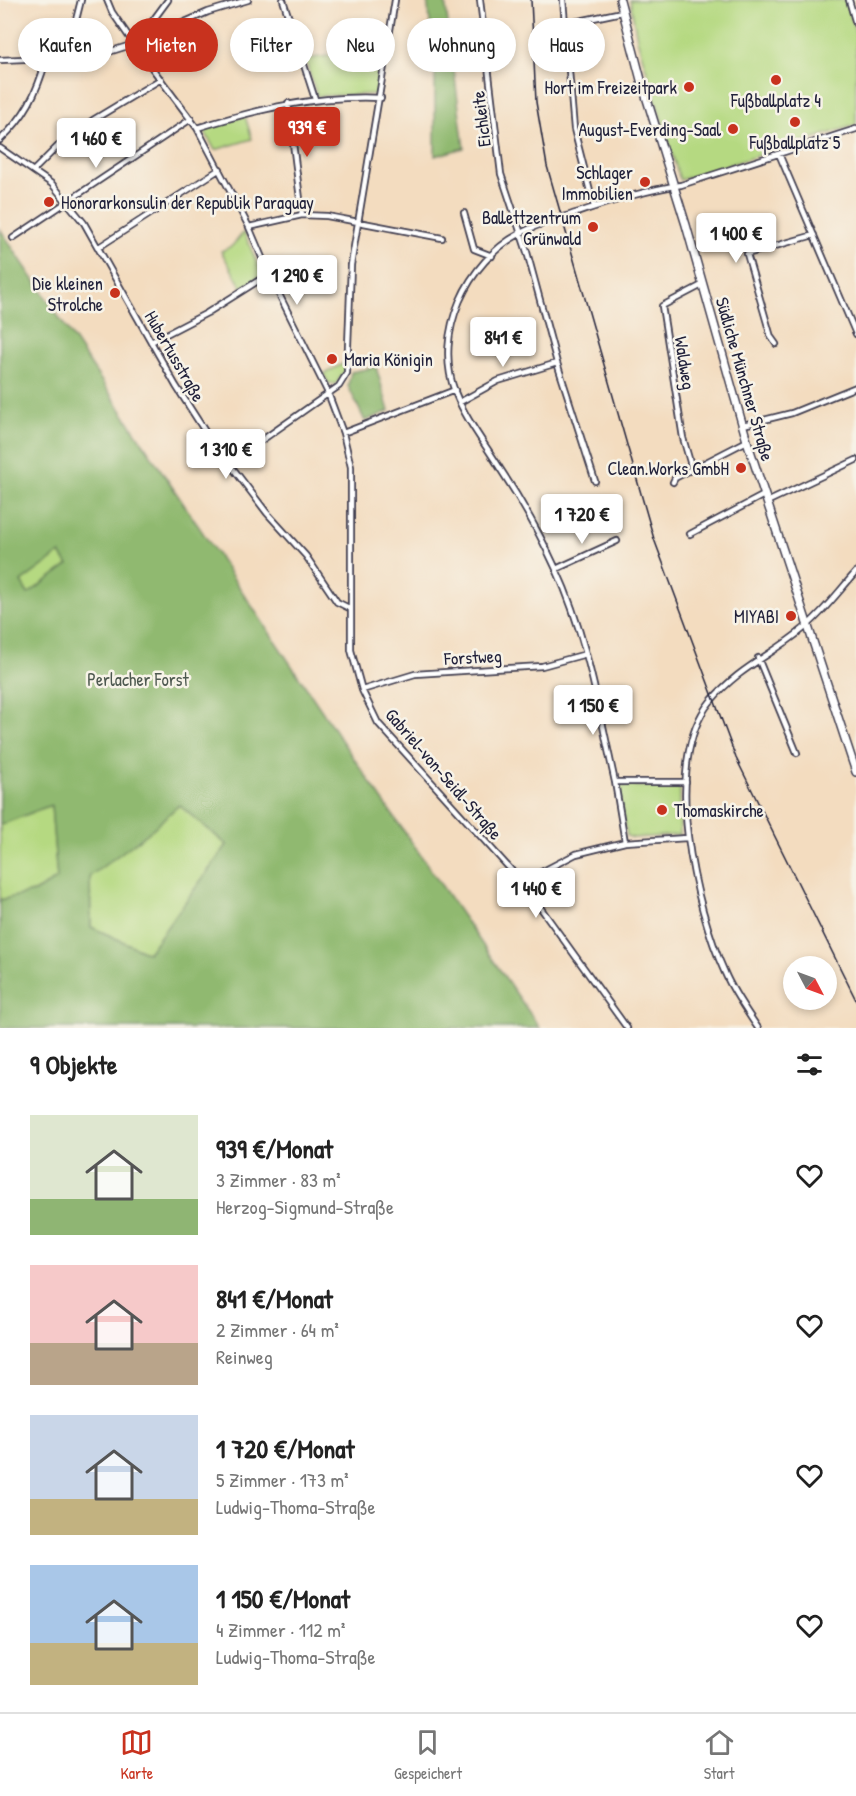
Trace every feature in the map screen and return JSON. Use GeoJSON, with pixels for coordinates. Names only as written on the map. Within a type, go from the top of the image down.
{"type":"FeatureCollection","features":[{"type":"Feature","properties":{"kind":"main road","name":"Südliche Münchner Straße"},"geometry":{"type":"LineString","coordinates":[[620,0],[742,425],[806,626],[856,772]]}},
{"type":"Feature","properties":{"kind":"street"},"geometry":{"type":"LineString","coordinates":[[77,18],[81,0]]}},
{"type":"Feature","properties":{"kind":"street","name":"Gabriel-von-Seidl-Straße"},"geometry":{"type":"LineString","coordinates":[[107,0],[125,31]]}},
{"type":"Feature","properties":{"kind":"street"},"geometry":{"type":"LineString","coordinates":[[155,18],[168,0]]}},
{"type":"Feature","properties":{"kind":"street"},"geometry":{"type":"LineString","coordinates":[[193,18],[248,0]]}},
{"type":"Feature","properties":{"kind":"street"},"geometry":{"type":"LineString","coordinates":[[283,0],[315,99]]}},
{"type":"Feature","properties":{"kind":"street"},"geometry":{"type":"LineString","coordinates":[[228,464],[339,386],[347,373],[348,295],[395,0]]}},
{"type":"Feature","properties":{"kind":"street","name":"Eichleite"},"geometry":{"type":"LineString","coordinates":[[480,0],[501,174],[521,232],[595,482]]}},
{"type":"Feature","properties":{"kind":"street"},"geometry":{"type":"LineString","coordinates":[[563,0],[564,18]]}},
{"type":"Feature","properties":{"kind":"street"},"geometry":{"type":"LineString","coordinates":[[849,0],[856,24]]}},
{"type":"Feature","properties":{"kind":"street"},"geometry":{"type":"LineString","coordinates":[[594,18],[622,12]]}},
{"type":"Feature","properties":{"kind":"street"},"geometry":{"type":"LineString","coordinates":[[0,60],[18,60]]}},
{"type":"Feature","properties":{"kind":"street"},"geometry":{"type":"LineString","coordinates":[[0,140],[22,117],[34,97],[42,72]]}},
{"type":"Feature","properties":{"kind":"street","name":"Gabriel-von-Seidl-Straße"},"geometry":{"type":"LineString","coordinates":[[156,72],[197,128],[220,169],[328,393],[343,432],[351,467],[352,489],[351,650],[362,690],[378,723],[522,882],[627,1028]]}},
{"type":"Feature","properties":{"kind":"street"},"geometry":{"type":"LineString","coordinates":[[569,72],[574,129],[594,207]]}},
{"type":"Feature","properties":{"kind":"street"},"geometry":{"type":"LineString","coordinates":[[34,170],[61,143],[93,120],[161,79]]}},
{"type":"Feature","properties":{"kind":"street"},"geometry":{"type":"LineString","coordinates":[[197,128],[288,103],[315,99],[381,98]]}},
{"type":"Feature","properties":{"kind":"street"},"geometry":{"type":"LineString","coordinates":[[288,103],[302,216]]}},
{"type":"Feature","properties":{"kind":"street"},"geometry":{"type":"LineString","coordinates":[[13,238],[191,119]]}},
{"type":"Feature","properties":{"kind":"street"},"geometry":{"type":"LineString","coordinates":[[625,842],[615,782],[586,654],[571,604],[533,522],[454,390],[448,347],[454,315],[468,285],[492,256],[521,232],[594,207],[779,154],[856,129]]}},
{"type":"Feature","properties":{"kind":"street","name":"Hubertusstraße"},"geometry":{"type":"LineString","coordinates":[[0,148],[52,184],[66,202],[99,247],[151,342],[200,424],[267,513],[306,556],[338,602],[350,608]]}},
{"type":"Feature","properties":{"kind":"street"},"geometry":{"type":"LineString","coordinates":[[779,154],[856,334]]}},
{"type":"Feature","properties":{"kind":"street"},"geometry":{"type":"LineString","coordinates":[[99,247],[220,169]]}},
{"type":"Feature","properties":{"kind":"street"},"geometry":{"type":"LineString","coordinates":[[464,213],[474,249],[492,256]]}},
{"type":"Feature","properties":{"kind":"street"},"geometry":{"type":"LineString","coordinates":[[249,227],[302,216],[327,216],[442,238]]}},
{"type":"Feature","properties":{"kind":"street"},"geometry":{"type":"LineString","coordinates":[[776,344],[771,337],[747,254],[814,235]]}},
{"type":"Feature","properties":{"kind":"street"},"geometry":{"type":"LineString","coordinates":[[151,342],[207,312],[269,274]]}},
{"type":"Feature","properties":{"kind":"street","name":"Waldweg"},"geometry":{"type":"LineString","coordinates":[[692,469],[683,438],[662,306],[702,285]]}},
{"type":"Feature","properties":{"kind":"street"},"geometry":{"type":"LineString","coordinates":[[460,402],[498,381],[558,363]]}},
{"type":"Feature","properties":{"kind":"street"},"geometry":{"type":"LineString","coordinates":[[742,425],[792,413],[856,387]]}},
{"type":"Feature","properties":{"kind":"street"},"geometry":{"type":"LineString","coordinates":[[343,432],[454,390]]}},
{"type":"Feature","properties":{"kind":"street"},"geometry":{"type":"LineString","coordinates":[[673,482],[675,478],[747,441]]}},
{"type":"Feature","properties":{"kind":"street"},"geometry":{"type":"LineString","coordinates":[[690,534],[766,498],[856,460]]}},
{"type":"Feature","properties":{"kind":"street"},"geometry":{"type":"LineString","coordinates":[[556,570],[617,541]]}},
{"type":"Feature","properties":{"kind":"street"},"geometry":{"type":"LineString","coordinates":[[758,1028],[725,974],[699,897],[687,838],[686,782],[692,736],[700,716],[730,681],[758,658],[806,626],[856,572]]}},
{"type":"Feature","properties":{"kind":"street","name":"Forstweg"},"geometry":{"type":"LineString","coordinates":[[362,690],[415,674],[542,666],[586,654]]}},
{"type":"Feature","properties":{"kind":"street"},"geometry":{"type":"LineString","coordinates":[[758,658],[797,753]]}},
{"type":"Feature","properties":{"kind":"street"},"geometry":{"type":"LineString","coordinates":[[615,782],[686,782]]}},
{"type":"Feature","properties":{"kind":"street"},"geometry":{"type":"LineString","coordinates":[[522,882],[576,854],[625,842],[687,838]]}},
{"type":"Feature","properties":{"kind":"green space"},"geometry":{"type":"Polygon","coordinates":[[[427,0],[445,0],[447,18],[429,18],[427,0]]]}},
{"type":"Feature","properties":{"kind":"green space"},"geometry":{"type":"Polygon","coordinates":[[[630,0],[846,0],[856,35],[856,125],[680,180],[637,39],[630,0]]]}},
{"type":"Feature","properties":{"kind":"green space"},"geometry":{"type":"Polygon","coordinates":[[[326,56],[326,72],[380,72],[377,94],[317,96],[309,72],[314,72],[314,58],[326,56]]]}},
{"type":"Feature","properties":{"kind":"green space"},"geometry":{"type":"Polygon","coordinates":[[[435,72],[454,72],[464,148],[435,156],[435,72]]]}},
{"type":"Feature","properties":{"kind":"green space"},"geometry":{"type":"Polygon","coordinates":[[[245,116],[252,139],[215,150],[205,132],[207,128],[245,116]]]}},
{"type":"Feature","properties":{"kind":"green space","name":"Perlacher Forst"},"geometry":{"type":"Polygon","coordinates":[[[0,229],[352,756],[540,1028],[0,1028],[0,900],[34,892],[57,879],[51,805],[0,825],[0,229]],[[60,553],[21,582],[28,594],[68,565],[60,553]],[[179,805],[148,833],[90,876],[91,927],[148,953],[227,845],[179,805]]]}},
{"type":"Feature","properties":{"kind":"green space"},"geometry":{"type":"Polygon","coordinates":[[[244,232],[262,275],[242,288],[221,251],[232,246],[244,232]]]}},
{"type":"Feature","properties":{"kind":"green space"},"geometry":{"type":"Polygon","coordinates":[[[344,363],[346,369],[336,384],[328,383],[324,374],[344,363]]]}},
{"type":"Feature","properties":{"kind":"green space"},"geometry":{"type":"Polygon","coordinates":[[[376,367],[389,411],[365,421],[348,386],[351,372],[376,367]]]}},
{"type":"Feature","properties":{"kind":"green space"},"geometry":{"type":"Polygon","coordinates":[[[60,553],[68,565],[28,594],[21,582],[60,553]]]}},
{"type":"Feature","properties":{"kind":"green space"},"geometry":{"type":"Polygon","coordinates":[[[621,786],[680,787],[680,835],[633,838],[627,836],[619,790],[621,786]]]}},
{"type":"Feature","properties":{"kind":"green space"},"geometry":{"type":"Polygon","coordinates":[[[51,805],[57,879],[34,892],[0,900],[0,825],[51,805]]]}},
{"type":"Feature","properties":{"kind":"green space"},"geometry":{"type":"Polygon","coordinates":[[[179,805],[227,845],[148,953],[91,927],[90,876],[148,833],[179,805]]]}},
{"type":"Feature","properties":{"kind":"tram line"},"geometry":{"type":"LineString","coordinates":[[531,0],[536,102],[547,166],[654,539],[736,758],[856,1000]]}},
{"type":"Feature","properties":{"kind":"place","name":"Fußballplatz 4"},"geometry":{"type":"Point","coordinates":[776,80]}},
{"type":"Feature","properties":{"kind":"place","name":"Hort im Freizeitpark"},"geometry":{"type":"Point","coordinates":[689,87]}},
{"type":"Feature","properties":{"kind":"place","name":"Fußballplatz 5"},"geometry":{"type":"Point","coordinates":[795,122]}},
{"type":"Feature","properties":{"kind":"place","name":"August-Everding-Saal"},"geometry":{"type":"Point","coordinates":[733,129]}},
{"type":"Feature","properties":{"kind":"place","name":"Schlager Immobilien"},"geometry":{"type":"Point","coordinates":[645,182]}},
{"type":"Feature","properties":{"kind":"place","name":"Honorarkonsulin der Republik Paraguay"},"geometry":{"type":"Point","coordinates":[49,202]}},
{"type":"Feature","properties":{"kind":"place","name":"Ballettzentrum Grünwald"},"geometry":{"type":"Point","coordinates":[593,227]}},
{"type":"Feature","properties":{"kind":"place","name":"Die kleinen Strolche"},"geometry":{"type":"Point","coordinates":[115,293]}},
{"type":"Feature","properties":{"kind":"place","name":"Maria Königin"},"geometry":{"type":"Point","coordinates":[332,359]}},
{"type":"Feature","properties":{"kind":"place","name":"Clean.Works GmbH"},"geometry":{"type":"Point","coordinates":[741,468]}},
{"type":"Feature","properties":{"kind":"place","name":"MIYABI"},"geometry":{"type":"Point","coordinates":[791,616]}},
{"type":"Feature","properties":{"kind":"place","name":"Thomaskirche"},"geometry":{"type":"Point","coordinates":[662,810]}}]}
